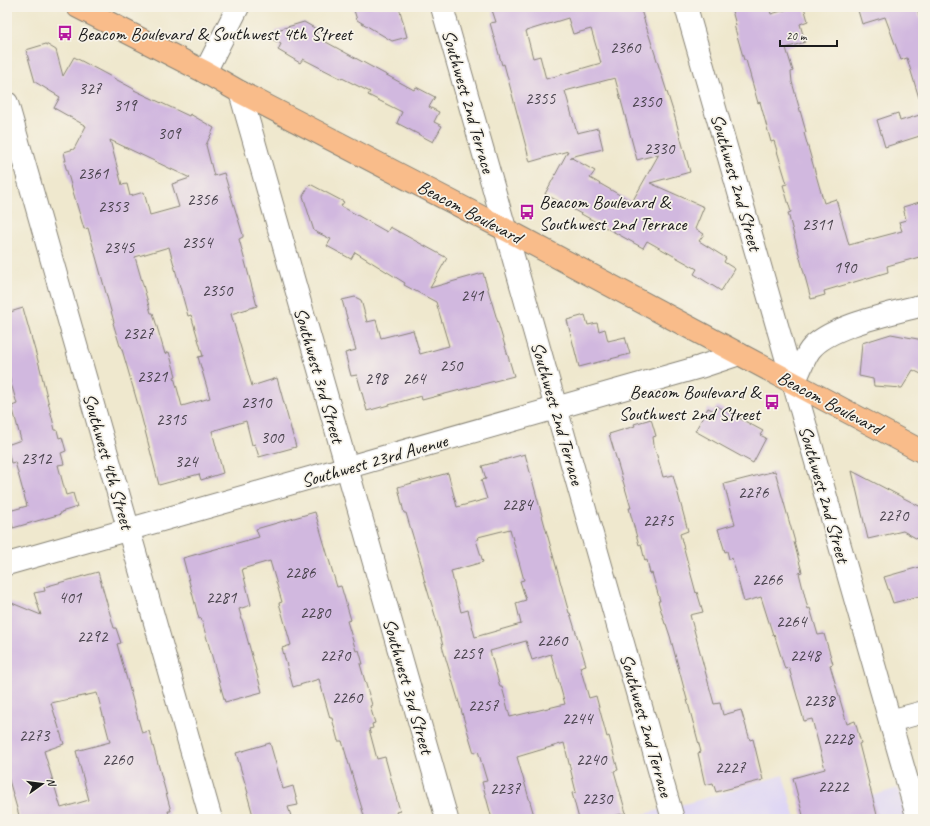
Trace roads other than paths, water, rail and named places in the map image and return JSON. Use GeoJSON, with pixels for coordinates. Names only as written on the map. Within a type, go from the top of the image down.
{"type":"FeatureCollection","features":[{"type":"Feature","properties":{"kind":"main road","name":"Beacom Boulevard"},"geometry":{"type":"LineString","coordinates":[[78,7],[506,230],[923,452]]}},
{"type":"Feature","properties":{"kind":"street"},"geometry":{"type":"LineString","coordinates":[[205,72],[238,7]]}},
{"type":"Feature","properties":{"kind":"street","name":"Southwest 2nd Terrace"},"geometry":{"type":"LineString","coordinates":[[442,7],[674,819]]}},
{"type":"Feature","properties":{"kind":"street","name":"Southwest 2nd Street"},"geometry":{"type":"LineString","coordinates":[[686,7],[918,819]]}},
{"type":"Feature","properties":{"kind":"street","name":"Southwest 3rd Street"},"geometry":{"type":"LineString","coordinates":[[240,92],[447,819]]}},
{"type":"Feature","properties":{"kind":"street","name":"Southwest 4th Street"},"geometry":{"type":"LineString","coordinates":[[7,103],[211,819]]}},
{"type":"Feature","properties":{"kind":"street"},"geometry":{"type":"LineString","coordinates":[[794,383],[810,350],[824,338],[843,328],[923,305]]}},
{"type":"Feature","properties":{"kind":"street","name":"Southwest 23rd Avenue"},"geometry":{"type":"LineString","coordinates":[[7,564],[700,367],[740,354]]}},
{"type":"Feature","properties":{"kind":"street"},"geometry":{"type":"LineString","coordinates":[[890,721],[920,713]]}},
{"type":"Feature","properties":{"kind":"place","name":"Beacom Boulevard & Southwest 4th Street"},"geometry":{"type":"Point","coordinates":[65,33]}},
{"type":"Feature","properties":{"kind":"place","name":"Beacom Boulevard & Southwest 2nd Terrace"},"geometry":{"type":"Point","coordinates":[527,212]}},
{"type":"Feature","properties":{"kind":"place","name":"Beacom Boulevard & Southwest 2nd Street"},"geometry":{"type":"Point","coordinates":[772,402]}}]}
